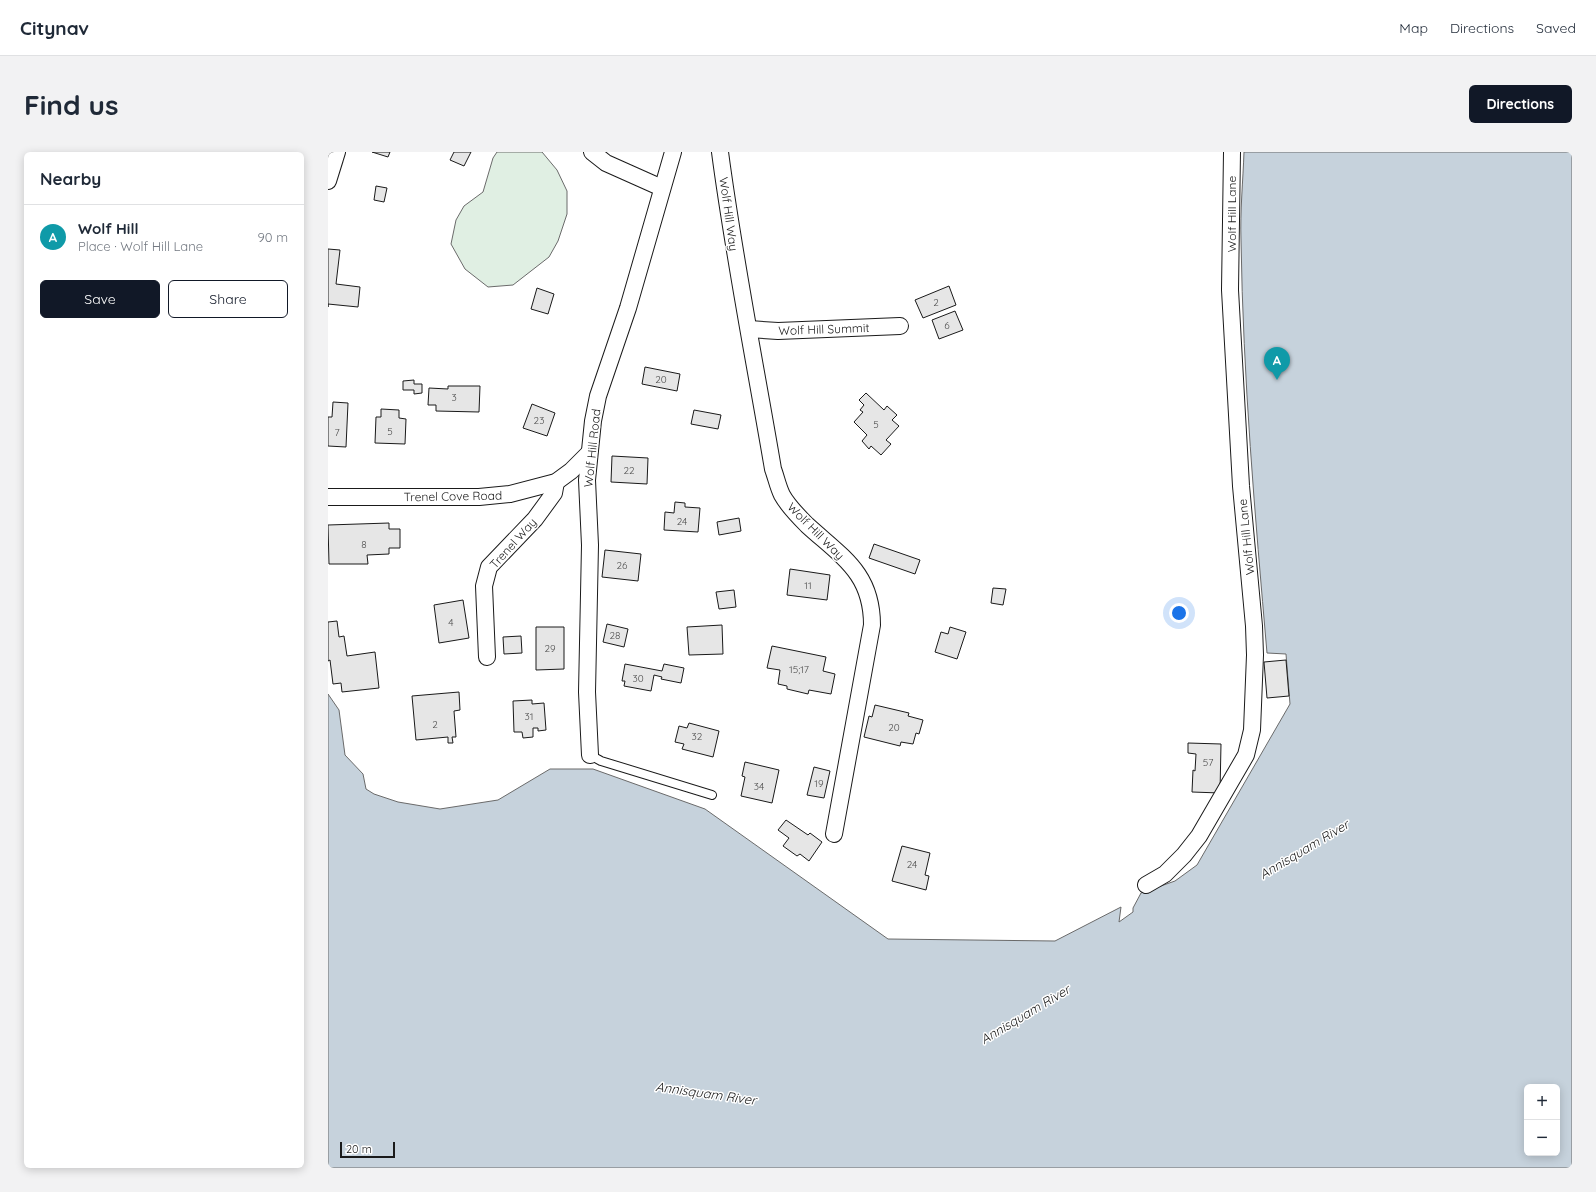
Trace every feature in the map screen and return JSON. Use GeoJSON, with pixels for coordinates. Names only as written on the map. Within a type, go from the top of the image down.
{"type":"FeatureCollection","features":[{"type":"Feature","properties":{"kind":"street"},"geometry":{"type":"LineString","coordinates":[[328,182],[337,152]]}},
{"type":"Feature","properties":{"kind":"street"},"geometry":{"type":"LineString","coordinates":[[592,152],[606,163],[662,188]]}},
{"type":"Feature","properties":{"kind":"street","name":"Wolf Hill Road"},"geometry":{"type":"LineString","coordinates":[[590,754],[587,692],[590,545],[587,480],[589,453],[598,396],[628,308],[673,152]]}},
{"type":"Feature","properties":{"kind":"street","name":"Wolf Hill Way"},"geometry":{"type":"LineString","coordinates":[[720,152],[731,237],[749,329],[773,469],[782,495],[797,515],[834,549],[860,576],[869,594],[871,604],[872,625],[834,834]]}},
{"type":"Feature","properties":{"kind":"street","name":"Wolf Hill Lane"},"geometry":{"type":"LineString","coordinates":[[1146,885],[1165,874],[1184,855],[1199,836],[1246,755],[1252,730],[1255,656],[1254,626],[1241,486],[1231,303],[1232,152]]}},
{"type":"Feature","properties":{"kind":"street","name":"Wolf Hill Summit"},"geometry":{"type":"LineString","coordinates":[[749,329],[778,331],[900,326]]}},
{"type":"Feature","properties":{"kind":"street","name":"Trenel Cove Road"},"geometry":{"type":"LineString","coordinates":[[328,497],[479,498],[510,494],[556,482],[571,471],[589,453]]}},
{"type":"Feature","properties":{"kind":"street","name":"Trenel Way"},"geometry":{"type":"LineString","coordinates":[[487,657],[484,586],[489,566],[551,499],[556,482]]}},
{"type":"Feature","properties":{"kind":"lane"},"geometry":{"type":"LineString","coordinates":[[590,754],[601,761],[712,795]]}},
{"type":"Feature","properties":{"kind":"green space"},"geometry":{"type":"Polygon","coordinates":[[[497,152],[542,152],[557,170],[567,191],[567,214],[558,241],[549,257],[513,285],[488,287],[465,269],[451,244],[456,220],[464,206],[483,192],[493,158],[497,152]]]}},
{"type":"Feature","properties":{"kind":"water","name":"Annisquam River"},"geometry":{"type":"Polygon","coordinates":[[[1244,152],[1572,152],[1572,1168],[328,1168],[328,694],[339,710],[345,755],[363,774],[366,789],[374,794],[398,802],[440,809],[498,800],[550,769],[593,769],[705,809],[888,939],[1055,941],[1121,907],[1119,922],[1133,912],[1133,908],[1141,893],[1175,881],[1197,865],[1290,704],[1286,654],[1267,653],[1250,446],[1242,292],[1241,207],[1244,152]]]}},
{"type":"Feature","properties":{"kind":"building"},"geometry":{"type":"Polygon","coordinates":[[[372,152],[390,152],[388,157],[372,152]]]}},
{"type":"Feature","properties":{"kind":"building"},"geometry":{"type":"Polygon","coordinates":[[[454,152],[471,152],[464,166],[450,160],[454,152]]]}},
{"type":"Feature","properties":{"kind":"building"},"geometry":{"type":"Polygon","coordinates":[[[376,186],[387,188],[384,202],[374,200],[376,186]]]}},
{"type":"Feature","properties":{"kind":"building"},"geometry":{"type":"Polygon","coordinates":[[[328,249],[340,250],[336,284],[360,287],[358,307],[328,304],[328,249]]]}},
{"type":"Feature","properties":{"kind":"building"},"geometry":{"type":"Polygon","coordinates":[[[949,286],[956,305],[923,318],[915,300],[949,286]]]}},
{"type":"Feature","properties":{"kind":"building"},"geometry":{"type":"Polygon","coordinates":[[[537,288],[554,294],[548,314],[531,309],[537,288]]]}},
{"type":"Feature","properties":{"kind":"building"},"geometry":{"type":"Polygon","coordinates":[[[955,311],[963,330],[939,339],[932,320],[955,311]]]}},
{"type":"Feature","properties":{"kind":"building"},"geometry":{"type":"Polygon","coordinates":[[[645,367],[680,374],[677,391],[642,384],[645,367]]]}},
{"type":"Feature","properties":{"kind":"building"},"geometry":{"type":"Polygon","coordinates":[[[414,380],[414,384],[422,384],[422,393],[414,394],[414,390],[403,390],[403,381],[414,380]]]}},
{"type":"Feature","properties":{"kind":"building"},"geometry":{"type":"Polygon","coordinates":[[[448,386],[480,386],[479,412],[436,411],[436,405],[428,405],[429,388],[448,389],[448,386]]]}},
{"type":"Feature","properties":{"kind":"building"},"geometry":{"type":"Polygon","coordinates":[[[866,393],[884,410],[887,406],[897,415],[892,420],[899,426],[886,440],[891,444],[881,455],[871,446],[869,449],[862,441],[867,435],[854,422],[863,412],[860,410],[864,405],[859,400],[866,393]]]}},
{"type":"Feature","properties":{"kind":"building"},"geometry":{"type":"Polygon","coordinates":[[[333,402],[348,403],[346,447],[328,446],[328,417],[332,417],[333,402]]]}},
{"type":"Feature","properties":{"kind":"building"},"geometry":{"type":"Polygon","coordinates":[[[532,404],[555,413],[547,436],[523,428],[532,404]]]}},
{"type":"Feature","properties":{"kind":"building"},"geometry":{"type":"Polygon","coordinates":[[[381,409],[399,410],[399,418],[406,419],[405,444],[375,443],[376,417],[381,417],[381,409]]]}},
{"type":"Feature","properties":{"kind":"building"},"geometry":{"type":"Polygon","coordinates":[[[694,410],[721,415],[718,429],[691,424],[694,410]]]}},
{"type":"Feature","properties":{"kind":"building"},"geometry":{"type":"Polygon","coordinates":[[[612,456],[648,458],[647,484],[611,482],[612,456]]]}},
{"type":"Feature","properties":{"kind":"building"},"geometry":{"type":"Polygon","coordinates":[[[675,502],[685,503],[685,507],[700,508],[698,532],[664,530],[665,512],[674,513],[675,502]]]}},
{"type":"Feature","properties":{"kind":"building"},"geometry":{"type":"Polygon","coordinates":[[[739,518],[741,531],[719,535],[717,522],[739,518]]]}},
{"type":"Feature","properties":{"kind":"building"},"geometry":{"type":"Polygon","coordinates":[[[389,523],[389,529],[400,529],[400,548],[389,548],[389,554],[367,555],[368,564],[329,564],[328,525],[389,523]]]}},
{"type":"Feature","properties":{"kind":"building"},"geometry":{"type":"Polygon","coordinates":[[[874,544],[920,560],[915,574],[869,558],[874,544]]]}},
{"type":"Feature","properties":{"kind":"building"},"geometry":{"type":"Polygon","coordinates":[[[605,550],[641,554],[638,581],[602,577],[605,550]]]}},
{"type":"Feature","properties":{"kind":"building"},"geometry":{"type":"Polygon","coordinates":[[[790,569],[830,575],[827,600],[787,595],[790,569]]]}},
{"type":"Feature","properties":{"kind":"building"},"geometry":{"type":"Polygon","coordinates":[[[993,588],[1006,589],[1003,605],[991,603],[993,588]]]}},
{"type":"Feature","properties":{"kind":"building"},"geometry":{"type":"Polygon","coordinates":[[[734,590],[736,607],[719,609],[716,592],[734,590]]]}},
{"type":"Feature","properties":{"kind":"building"},"geometry":{"type":"Polygon","coordinates":[[[463,600],[469,638],[439,643],[434,605],[463,600]]]}},
{"type":"Feature","properties":{"kind":"building"},"geometry":{"type":"Polygon","coordinates":[[[337,621],[339,637],[344,636],[347,656],[375,652],[379,688],[342,692],[341,683],[333,684],[330,660],[328,661],[328,622],[337,621]]]}},
{"type":"Feature","properties":{"kind":"building"},"geometry":{"type":"Polygon","coordinates":[[[607,624],[628,629],[624,647],[603,642],[607,624]]]}},
{"type":"Feature","properties":{"kind":"building"},"geometry":{"type":"Polygon","coordinates":[[[722,625],[723,654],[689,655],[687,627],[722,625]]]}},
{"type":"Feature","properties":{"kind":"building"},"geometry":{"type":"Polygon","coordinates":[[[536,627],[564,627],[564,669],[536,670],[536,627]]]}},
{"type":"Feature","properties":{"kind":"building"},"geometry":{"type":"Polygon","coordinates":[[[950,627],[966,632],[957,659],[935,652],[941,632],[948,634],[950,627]]]}},
{"type":"Feature","properties":{"kind":"building"},"geometry":{"type":"Polygon","coordinates":[[[521,636],[522,653],[504,654],[503,637],[521,636]]]}},
{"type":"Feature","properties":{"kind":"building"},"geometry":{"type":"Polygon","coordinates":[[[772,646],[826,657],[823,671],[835,674],[831,694],[809,690],[808,694],[787,689],[787,686],[778,684],[780,670],[767,668],[772,646]]]}},
{"type":"Feature","properties":{"kind":"building"},"geometry":{"type":"Polygon","coordinates":[[[1286,660],[1289,696],[1267,698],[1264,662],[1286,660]]]}},
{"type":"Feature","properties":{"kind":"building"},"geometry":{"type":"Polygon","coordinates":[[[625,664],[662,671],[664,664],[684,668],[681,683],[661,679],[662,677],[654,675],[651,691],[624,686],[625,681],[622,681],[625,664]]]}},
{"type":"Feature","properties":{"kind":"building"},"geometry":{"type":"Polygon","coordinates":[[[459,692],[460,710],[454,711],[456,737],[452,737],[453,743],[448,743],[448,737],[416,740],[412,696],[459,692]]]}},
{"type":"Feature","properties":{"kind":"building"},"geometry":{"type":"Polygon","coordinates":[[[532,700],[532,704],[544,703],[546,730],[538,731],[538,728],[533,728],[533,737],[523,738],[522,732],[514,732],[513,701],[532,700]]]}},
{"type":"Feature","properties":{"kind":"building"},"geometry":{"type":"Polygon","coordinates":[[[875,705],[909,713],[908,716],[923,720],[919,734],[916,733],[913,744],[901,742],[900,746],[864,737],[869,716],[872,717],[875,705]]]}},
{"type":"Feature","properties":{"kind":"building"},"geometry":{"type":"Polygon","coordinates":[[[689,723],[719,731],[713,757],[682,749],[684,744],[675,742],[679,726],[687,728],[689,723]]]}},
{"type":"Feature","properties":{"kind":"building"},"geometry":{"type":"Polygon","coordinates":[[[1188,743],[1221,744],[1220,793],[1192,792],[1193,770],[1195,771],[1196,754],[1188,753],[1188,743]]]}},
{"type":"Feature","properties":{"kind":"building"},"geometry":{"type":"Polygon","coordinates":[[[745,762],[779,770],[772,803],[741,796],[745,777],[742,776],[745,762]]]}},
{"type":"Feature","properties":{"kind":"building"},"geometry":{"type":"Polygon","coordinates":[[[814,767],[830,771],[824,798],[807,795],[814,767]]]}},
{"type":"Feature","properties":{"kind":"building"},"geometry":{"type":"Polygon","coordinates":[[[786,820],[808,835],[810,833],[822,842],[809,861],[800,854],[797,856],[783,846],[789,838],[778,830],[786,820]]]}},
{"type":"Feature","properties":{"kind":"building"},"geometry":{"type":"Polygon","coordinates":[[[902,846],[930,853],[925,875],[929,876],[926,890],[892,881],[902,846]]]}},
{"type":"Feature","properties":{"kind":"place","name":"Wolf Hill"},"geometry":{"type":"Point","coordinates":[1277,380]}}]}
